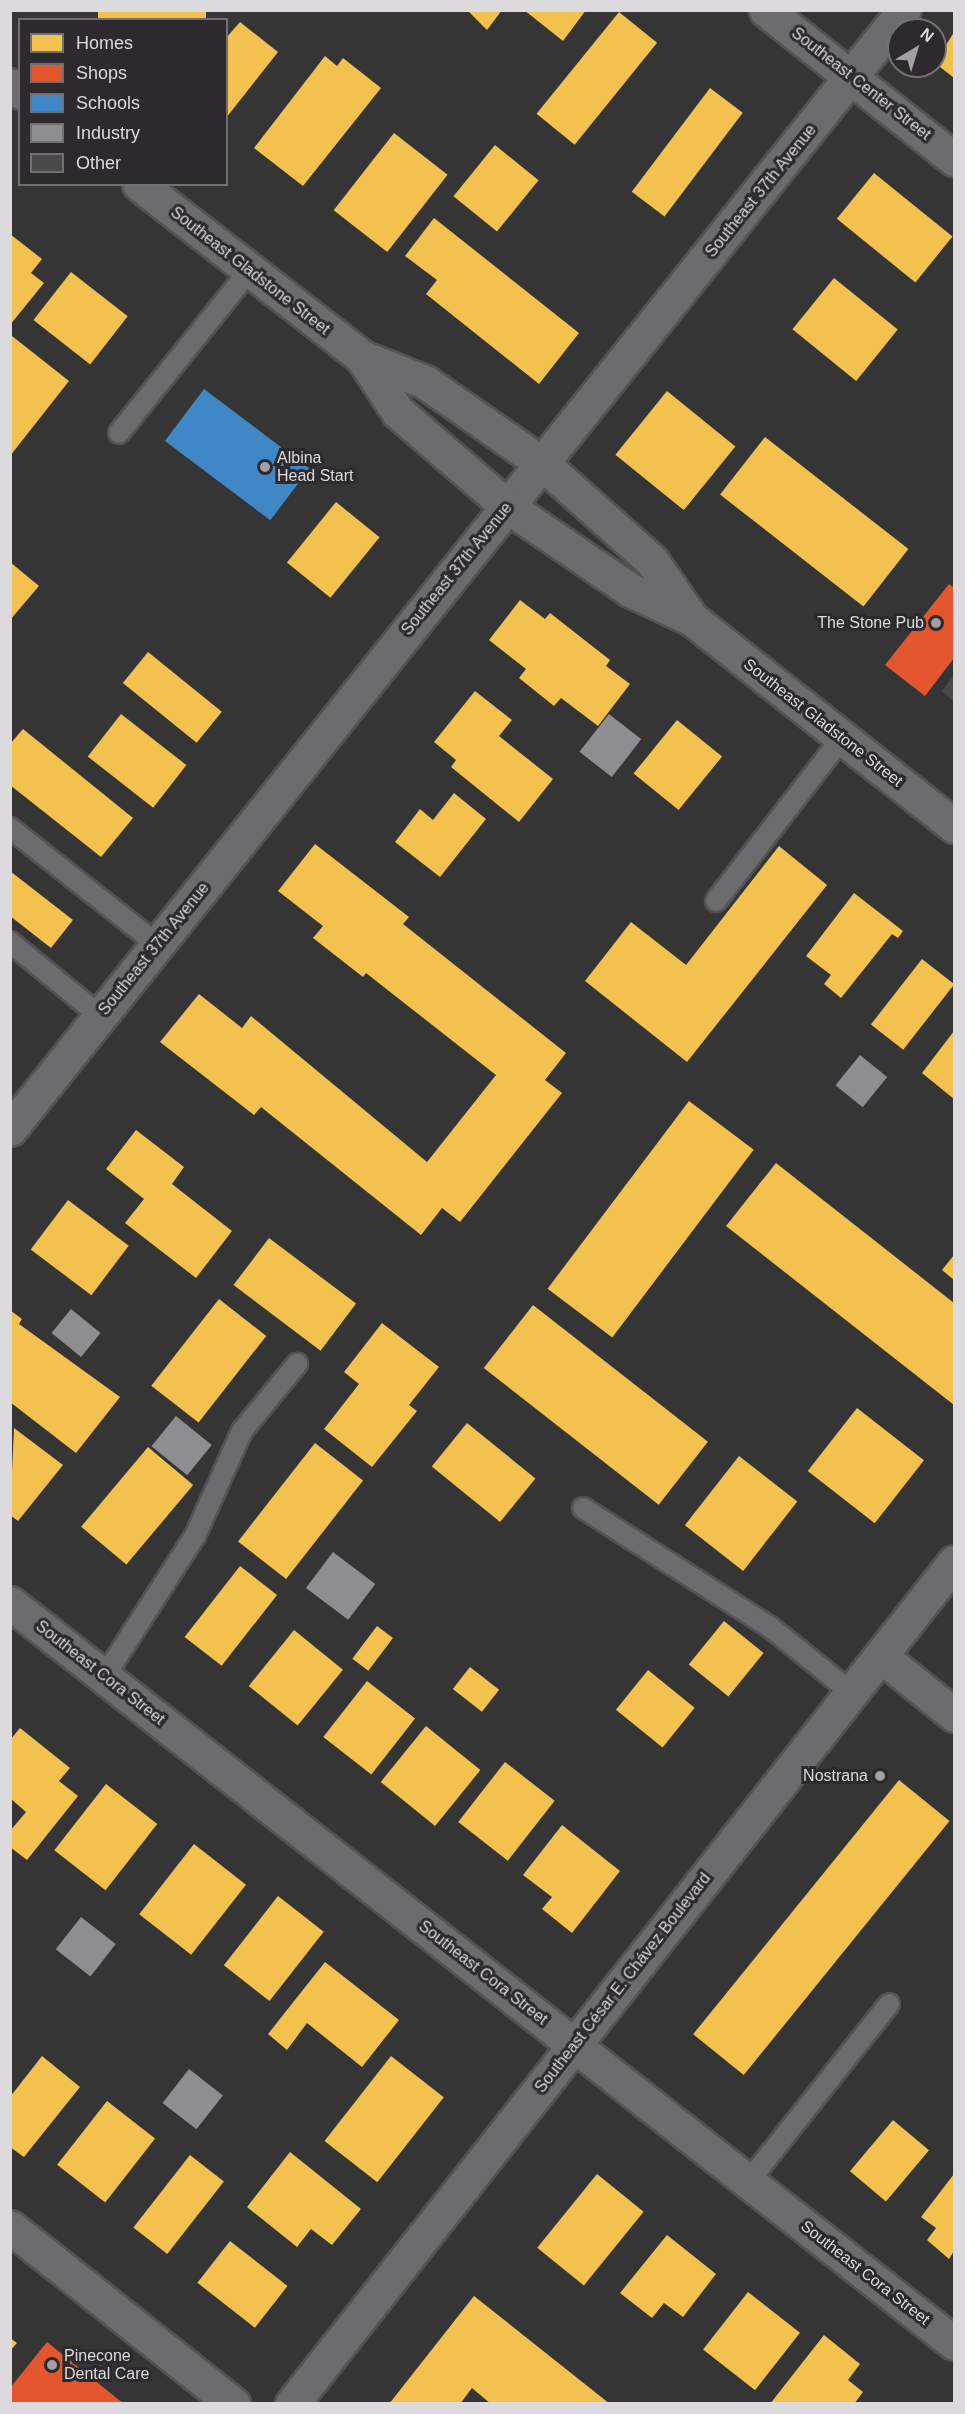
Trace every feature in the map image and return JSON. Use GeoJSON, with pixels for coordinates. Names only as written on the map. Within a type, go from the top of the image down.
{"type":"FeatureCollection","features":[{"type":"Feature","properties":{"kind":"street","name":"Southeast Center Street"},"geometry":{"type":"LineString","coordinates":[[766,10],[954,159]]}},
{"type":"Feature","properties":{"kind":"street","name":"Southeast 37th Avenue"},"geometry":{"type":"LineString","coordinates":[[10,1129],[904,10]]}},
{"type":"Feature","properties":{"kind":"street","name":"Southeast Gladstone Street"},"geometry":{"type":"LineString","coordinates":[[142,186],[362,357],[424,382],[543,464],[652,561],[692,620]]}},
{"type":"Feature","properties":{"kind":"street","name":"Southeast Gladstone Street"},"geometry":{"type":"LineString","coordinates":[[362,357],[398,412],[507,506],[630,590],[692,620],[954,826]]}},
{"type":"Feature","properties":{"kind":"street","name":"Southeast César E. Chávez Boulevard"},"geometry":{"type":"LineString","coordinates":[[292,2403],[954,1562]]}},
{"type":"Feature","properties":{"kind":"street","name":"Southeast Cora Street"},"geometry":{"type":"LineString","coordinates":[[10,1603],[954,2343]]}},
{"type":"Feature","properties":{"kind":"street"},"geometry":{"type":"LineString","coordinates":[[881,1656],[954,1715]]}},
{"type":"Feature","properties":{"kind":"street"},"geometry":{"type":"LineString","coordinates":[[10,2228],[233,2403]]}},
{"type":"Feature","properties":{"kind":"lane"},"geometry":{"type":"LineString","coordinates":[[119,433],[250,270]]}},
{"type":"Feature","properties":{"kind":"lane"},"geometry":{"type":"LineString","coordinates":[[716,901],[842,738]]}},
{"type":"Feature","properties":{"kind":"lane"},"geometry":{"type":"LineString","coordinates":[[10,828],[158,945]]}},
{"type":"Feature","properties":{"kind":"lane"},"geometry":{"type":"LineString","coordinates":[[10,942],[100,1016]]}},
{"type":"Feature","properties":{"kind":"lane"},"geometry":{"type":"LineString","coordinates":[[104,1677],[195,1536],[242,1431],[297,1364]]}},
{"type":"Feature","properties":{"kind":"lane"},"geometry":{"type":"LineString","coordinates":[[584,1508],[770,1627],[852,1693]]}},
{"type":"Feature","properties":{"kind":"lane"},"geometry":{"type":"LineString","coordinates":[[748,2182],[889,2004]]}},
{"type":"Feature","properties":{"kind":"building: Homes"},"geometry":{"type":"Polygon","coordinates":[[[98,10],[206,10],[206,18],[98,18],[98,10]]]}},
{"type":"Feature","properties":{"kind":"building: Homes"},"geometry":{"type":"Polygon","coordinates":[[[467,10],[502,10],[487,30],[467,10]]]}},
{"type":"Feature","properties":{"kind":"building: Homes"},"geometry":{"type":"Polygon","coordinates":[[[524,10],[586,10],[563,41],[524,10]]]}},
{"type":"Feature","properties":{"kind":"building: Homes"},"geometry":{"type":"Polygon","coordinates":[[[619,12],[657,43],[575,145],[537,114],[619,12]]]}},
{"type":"Feature","properties":{"kind":"building: Homes"},"geometry":{"type":"Polygon","coordinates":[[[240,22],[278,52],[228,115],[228,36],[240,22]]]}},
{"type":"Feature","properties":{"kind":"building: Homes"},"geometry":{"type":"Polygon","coordinates":[[[954,32],[954,78],[947,72],[947,43],[954,32]]]}},
{"type":"Feature","properties":{"kind":"building: Homes"},"geometry":{"type":"Polygon","coordinates":[[[325,56],[337,66],[343,58],[381,88],[303,186],[254,148],[325,56]]]}},
{"type":"Feature","properties":{"kind":"building: Homes"},"geometry":{"type":"Polygon","coordinates":[[[710,88],[743,113],[665,216],[632,192],[710,88]]]}},
{"type":"Feature","properties":{"kind":"building: Homes"},"geometry":{"type":"Polygon","coordinates":[[[394,133],[448,175],[387,252],[334,210],[394,133]]]}},
{"type":"Feature","properties":{"kind":"building: Homes"},"geometry":{"type":"Polygon","coordinates":[[[495,145],[539,180],[497,232],[453,196],[495,145]]]}},
{"type":"Feature","properties":{"kind":"building: Homes"},"geometry":{"type":"Polygon","coordinates":[[[874,173],[952,237],[915,282],[837,219],[874,173]]]}},
{"type":"Feature","properties":{"kind":"building: Homes"},"geometry":{"type":"Polygon","coordinates":[[[434,218],[579,333],[539,384],[426,294],[437,280],[405,256],[434,218]]]}},
{"type":"Feature","properties":{"kind":"building: Homes"},"geometry":{"type":"Polygon","coordinates":[[[10,234],[42,259],[31,273],[44,283],[10,325],[10,234]]]}},
{"type":"Feature","properties":{"kind":"building: Homes"},"geometry":{"type":"Polygon","coordinates":[[[71,272],[128,316],[90,364],[33,320],[71,272]]]}},
{"type":"Feature","properties":{"kind":"building: Homes"},"geometry":{"type":"Polygon","coordinates":[[[834,278],[898,330],[856,381],[792,329],[834,278]]]}},
{"type":"Feature","properties":{"kind":"building: Homes"},"geometry":{"type":"Polygon","coordinates":[[[12,336],[69,381],[10,456],[10,338],[12,336]]]}},
{"type":"Feature","properties":{"kind":"building: Homes"},"geometry":{"type":"Polygon","coordinates":[[[667,391],[735,446],[684,510],[615,455],[667,391]]]}},
{"type":"Feature","properties":{"kind":"building: Homes"},"geometry":{"type":"Polygon","coordinates":[[[765,437],[908,549],[863,607],[720,495],[765,437]]]}},
{"type":"Feature","properties":{"kind":"building: Homes"},"geometry":{"type":"Polygon","coordinates":[[[336,502],[380,537],[330,598],[287,563],[336,502]]]}},
{"type":"Feature","properties":{"kind":"building: Homes"},"geometry":{"type":"Polygon","coordinates":[[[10,562],[39,586],[10,620],[10,562]]]}},
{"type":"Feature","properties":{"kind":"building: Homes"},"geometry":{"type":"Polygon","coordinates":[[[520,600],[545,619],[550,613],[610,660],[606,666],[630,684],[598,726],[561,698],[554,706],[519,678],[526,669],[489,640],[520,600]]]}},
{"type":"Feature","properties":{"kind":"building: Homes"},"geometry":{"type":"Polygon","coordinates":[[[148,652],[222,712],[197,743],[123,683],[148,652]]]}},
{"type":"Feature","properties":{"kind":"building: Homes"},"geometry":{"type":"Polygon","coordinates":[[[475,691],[512,720],[499,736],[553,779],[519,822],[451,767],[456,760],[434,742],[475,691]]]}},
{"type":"Feature","properties":{"kind":"building: Homes"},"geometry":{"type":"Polygon","coordinates":[[[121,714],[186,765],[153,808],[88,757],[121,714]]]}},
{"type":"Feature","properties":{"kind":"building: Homes"},"geometry":{"type":"Polygon","coordinates":[[[677,720],[722,757],[679,810],[634,774],[677,720]]]}},
{"type":"Feature","properties":{"kind":"building: Homes"},"geometry":{"type":"Polygon","coordinates":[[[23,729],[133,818],[101,857],[10,785],[10,744],[23,729]]]}},
{"type":"Feature","properties":{"kind":"building: Homes"},"geometry":{"type":"Polygon","coordinates":[[[454,793],[486,819],[440,877],[395,842],[420,809],[433,820],[454,793]]]}},
{"type":"Feature","properties":{"kind":"building: Homes"},"geometry":{"type":"Polygon","coordinates":[[[315,844],[409,917],[403,924],[566,1053],[545,1080],[562,1093],[460,1222],[442,1208],[421,1235],[261,1107],[254,1115],[160,1042],[199,994],[242,1028],[251,1016],[427,1162],[496,1075],[366,973],[363,977],[313,938],[323,926],[278,891],[315,844]]]}},
{"type":"Feature","properties":{"kind":"building: Homes"},"geometry":{"type":"Polygon","coordinates":[[[779,846],[827,885],[687,1062],[585,981],[631,922],[686,965],[779,846]]]}},
{"type":"Feature","properties":{"kind":"building: Homes"},"geometry":{"type":"Polygon","coordinates":[[[10,871],[73,920],[51,948],[10,916],[10,871]]]}},
{"type":"Feature","properties":{"kind":"building: Homes"},"geometry":{"type":"Polygon","coordinates":[[[854,893],[903,931],[898,938],[892,934],[841,998],[824,984],[831,975],[806,956],[854,893]]]}},
{"type":"Feature","properties":{"kind":"building: Homes"},"geometry":{"type":"Polygon","coordinates":[[[922,959],[954,985],[903,1050],[871,1024],[922,959]]]}},
{"type":"Feature","properties":{"kind":"building: Homes"},"geometry":{"type":"Polygon","coordinates":[[[954,1031],[954,1099],[922,1073],[954,1031]]]}},
{"type":"Feature","properties":{"kind":"building: Homes"},"geometry":{"type":"Polygon","coordinates":[[[689,1101],[754,1150],[612,1337],[548,1289],[689,1101]]]}},
{"type":"Feature","properties":{"kind":"building: Homes"},"geometry":{"type":"Polygon","coordinates":[[[136,1130],[184,1167],[172,1184],[232,1231],[196,1278],[125,1223],[144,1199],[106,1169],[136,1130]]]}},
{"type":"Feature","properties":{"kind":"building: Homes"},"geometry":{"type":"Polygon","coordinates":[[[776,1163],[954,1303],[954,1405],[726,1226],[776,1163]]]}},
{"type":"Feature","properties":{"kind":"building: Homes"},"geometry":{"type":"Polygon","coordinates":[[[68,1200],[129,1246],[91,1295],[31,1250],[68,1200]]]}},
{"type":"Feature","properties":{"kind":"building: Homes"},"geometry":{"type":"Polygon","coordinates":[[[269,1238],[356,1304],[321,1351],[233,1285],[269,1238]]]}},
{"type":"Feature","properties":{"kind":"building: Homes"},"geometry":{"type":"Polygon","coordinates":[[[954,1255],[954,1280],[942,1270],[954,1255]]]}},
{"type":"Feature","properties":{"kind":"building: Homes"},"geometry":{"type":"Polygon","coordinates":[[[219,1299],[266,1336],[199,1423],[151,1386],[219,1299]]]}},
{"type":"Feature","properties":{"kind":"building: Homes"},"geometry":{"type":"Polygon","coordinates":[[[533,1305],[708,1442],[659,1505],[484,1368],[533,1305]]]}},
{"type":"Feature","properties":{"kind":"building: Homes"},"geometry":{"type":"Polygon","coordinates":[[[10,1310],[22,1319],[19,1324],[120,1397],[76,1453],[10,1402],[10,1310]]]}},
{"type":"Feature","properties":{"kind":"building: Homes"},"geometry":{"type":"Polygon","coordinates":[[[382,1323],[439,1367],[409,1405],[417,1411],[372,1467],[324,1429],[359,1384],[344,1372],[382,1323]]]}},
{"type":"Feature","properties":{"kind":"building: Homes"},"geometry":{"type":"Polygon","coordinates":[[[857,1408],[924,1460],[875,1523],[808,1471],[857,1408]]]}},
{"type":"Feature","properties":{"kind":"building: Homes"},"geometry":{"type":"Polygon","coordinates":[[[467,1423],[535,1478],[500,1522],[432,1467],[467,1423]]]}},
{"type":"Feature","properties":{"kind":"building: Homes"},"geometry":{"type":"Polygon","coordinates":[[[14,1428],[63,1465],[18,1521],[10,1515],[14,1428]]]}},
{"type":"Feature","properties":{"kind":"building: Homes"},"geometry":{"type":"Polygon","coordinates":[[[315,1443],[363,1481],[286,1579],[238,1542],[315,1443]]]}},
{"type":"Feature","properties":{"kind":"building: Homes"},"geometry":{"type":"Polygon","coordinates":[[[148,1447],[193,1485],[126,1565],[81,1527],[148,1447]]]}},
{"type":"Feature","properties":{"kind":"building: Homes"},"geometry":{"type":"Polygon","coordinates":[[[739,1456],[797,1502],[743,1571],[685,1525],[739,1456]]]}},
{"type":"Feature","properties":{"kind":"building: Homes"},"geometry":{"type":"Polygon","coordinates":[[[240,1566],[277,1595],[222,1666],[185,1637],[240,1566]]]}},
{"type":"Feature","properties":{"kind":"building: Homes"},"geometry":{"type":"Polygon","coordinates":[[[724,1621],[764,1653],[728,1697],[689,1665],[724,1621]]]}},
{"type":"Feature","properties":{"kind":"building: Homes"},"geometry":{"type":"Polygon","coordinates":[[[377,1626],[393,1638],[368,1671],[352,1659],[377,1626]]]}},
{"type":"Feature","properties":{"kind":"building: Homes"},"geometry":{"type":"Polygon","coordinates":[[[294,1630],[343,1670],[298,1726],[249,1686],[294,1630]]]}},
{"type":"Feature","properties":{"kind":"building: Homes"},"geometry":{"type":"Polygon","coordinates":[[[470,1667],[499,1690],[482,1712],[453,1689],[470,1667]]]}},
{"type":"Feature","properties":{"kind":"building: Homes"},"geometry":{"type":"Polygon","coordinates":[[[648,1670],[695,1708],[663,1747],[616,1710],[648,1670]]]}},
{"type":"Feature","properties":{"kind":"building: Homes"},"geometry":{"type":"Polygon","coordinates":[[[367,1681],[415,1719],[371,1775],[323,1737],[367,1681]]]}},
{"type":"Feature","properties":{"kind":"building: Homes"},"geometry":{"type":"Polygon","coordinates":[[[426,1726],[480,1770],[435,1826],[381,1782],[426,1726]]]}},
{"type":"Feature","properties":{"kind":"building: Homes"},"geometry":{"type":"Polygon","coordinates":[[[20,1728],[70,1768],[59,1781],[78,1796],[27,1860],[10,1847],[10,1831],[26,1812],[10,1798],[10,1740],[20,1728]]]}},
{"type":"Feature","properties":{"kind":"building: Homes"},"geometry":{"type":"Polygon","coordinates":[[[505,1762],[555,1801],[508,1861],[458,1822],[505,1762]]]}},
{"type":"Feature","properties":{"kind":"building: Homes"},"geometry":{"type":"Polygon","coordinates":[[[899,1780],[950,1821],[744,2075],[693,2034],[899,1780]]]}},
{"type":"Feature","properties":{"kind":"building: Homes"},"geometry":{"type":"Polygon","coordinates":[[[106,1784],[157,1824],[106,1890],[54,1850],[106,1784]]]}},
{"type":"Feature","properties":{"kind":"building: Homes"},"geometry":{"type":"Polygon","coordinates":[[[562,1825],[620,1871],[572,1933],[542,1909],[552,1897],[523,1875],[562,1825]]]}},
{"type":"Feature","properties":{"kind":"building: Homes"},"geometry":{"type":"Polygon","coordinates":[[[194,1844],[246,1885],[191,1955],[139,1914],[194,1844]]]}},
{"type":"Feature","properties":{"kind":"building: Homes"},"geometry":{"type":"Polygon","coordinates":[[[278,1896],[324,1932],[270,2001],[224,1965],[278,1896]]]}},
{"type":"Feature","properties":{"kind":"building: Homes"},"geometry":{"type":"Polygon","coordinates":[[[325,1962],[399,2020],[362,2067],[307,2023],[287,2050],[268,2034],[325,1962]]]}},
{"type":"Feature","properties":{"kind":"building: Homes"},"geometry":{"type":"Polygon","coordinates":[[[42,2056],[80,2087],[24,2157],[10,2147],[10,2097],[42,2056]]]}},
{"type":"Feature","properties":{"kind":"building: Homes"},"geometry":{"type":"Polygon","coordinates":[[[391,2056],[444,2097],[377,2182],[325,2141],[391,2056]]]}},
{"type":"Feature","properties":{"kind":"building: Homes"},"geometry":{"type":"Polygon","coordinates":[[[107,2101],[155,2139],[105,2202],[57,2165],[107,2101]]]}},
{"type":"Feature","properties":{"kind":"building: Homes"},"geometry":{"type":"Polygon","coordinates":[[[893,2120],[929,2150],[886,2202],[850,2171],[893,2120]]]}},
{"type":"Feature","properties":{"kind":"building: Homes"},"geometry":{"type":"Polygon","coordinates":[[[290,2152],[361,2209],[332,2245],[311,2229],[297,2247],[247,2207],[290,2152]]]}},
{"type":"Feature","properties":{"kind":"building: Homes"},"geometry":{"type":"Polygon","coordinates":[[[190,2155],[224,2181],[167,2254],[133,2227],[190,2155]]]}},
{"type":"Feature","properties":{"kind":"building: Homes"},"geometry":{"type":"Polygon","coordinates":[[[597,2174],[644,2212],[584,2286],[537,2248],[597,2174]]]}},
{"type":"Feature","properties":{"kind":"building: Homes"},"geometry":{"type":"Polygon","coordinates":[[[954,2174],[954,2251],[949,2259],[927,2240],[936,2228],[921,2217],[954,2174]]]}},
{"type":"Feature","properties":{"kind":"building: Homes"},"geometry":{"type":"Polygon","coordinates":[[[667,2235],[716,2274],[683,2317],[664,2303],[652,2318],[620,2293],[667,2235]]]}},
{"type":"Feature","properties":{"kind":"building: Homes"},"geometry":{"type":"Polygon","coordinates":[[[230,2241],[288,2286],[255,2328],[197,2283],[230,2241]]]}},
{"type":"Feature","properties":{"kind":"building: Homes"},"geometry":{"type":"Polygon","coordinates":[[[748,2292],[800,2333],[755,2390],[703,2350],[748,2292]]]}},
{"type":"Feature","properties":{"kind":"building: Homes"},"geometry":{"type":"Polygon","coordinates":[[[474,2296],[610,2404],[491,2404],[472,2388],[460,2404],[389,2404],[474,2296]]]}},
{"type":"Feature","properties":{"kind":"building: Homes"},"geometry":{"type":"Polygon","coordinates":[[[824,2335],[860,2364],[848,2380],[863,2392],[854,2404],[770,2404],[824,2335]]]}},
{"type":"Feature","properties":{"kind":"building: Homes"},"geometry":{"type":"Polygon","coordinates":[[[10,2338],[17,2343],[10,2351],[10,2338]]]}},
{"type":"Feature","properties":{"kind":"building: Shops","name":"The Stone Pub"},"geometry":{"type":"Polygon","coordinates":[[[949,584],[954,588],[954,658],[925,696],[885,665],[949,584]]]}},
{"type":"Feature","properties":{"kind":"building: Shops","name":"Pinecone Dental Care"},"geometry":{"type":"Polygon","coordinates":[[[47,2342],[124,2404],[10,2404],[10,2388],[47,2342]]]}},
{"type":"Feature","properties":{"kind":"building: Schools"},"geometry":{"type":"Polygon","coordinates":[[[204,389],[309,468],[270,520],[165,441],[204,389]]]}},
{"type":"Feature","properties":{"kind":"building: Industry"},"geometry":{"type":"Polygon","coordinates":[[[609,714],[641,739],[612,777],[579,752],[609,714]]]}},
{"type":"Feature","properties":{"kind":"building: Industry"},"geometry":{"type":"Polygon","coordinates":[[[860,1055],[887,1077],[863,1107],[835,1085],[860,1055]]]}},
{"type":"Feature","properties":{"kind":"building: Industry"},"geometry":{"type":"Polygon","coordinates":[[[71,1309],[101,1333],[81,1357],[51,1333],[71,1309]]]}},
{"type":"Feature","properties":{"kind":"building: Industry"},"geometry":{"type":"Polygon","coordinates":[[[176,1416],[212,1445],[187,1475],[151,1446],[176,1416]]]}},
{"type":"Feature","properties":{"kind":"building: Industry"},"geometry":{"type":"Polygon","coordinates":[[[333,1552],[375,1584],[348,1620],[306,1588],[333,1552]]]}},
{"type":"Feature","properties":{"kind":"building: Industry"},"geometry":{"type":"Polygon","coordinates":[[[81,1917],[116,1944],[90,1976],[56,1949],[81,1917]]]}},
{"type":"Feature","properties":{"kind":"building: Industry"},"geometry":{"type":"Polygon","coordinates":[[[189,2069],[223,2095],[196,2129],[163,2103],[189,2069]]]}},
{"type":"Feature","properties":{"kind":"building: Other"},"geometry":{"type":"Polygon","coordinates":[[[954,675],[954,702],[942,691],[954,675]]]}},
{"type":"Feature","properties":{"kind":"place","name":"Albina Head Start"},"geometry":{"type":"Point","coordinates":[265,467]}},
{"type":"Feature","properties":{"kind":"place","name":"The Stone Pub"},"geometry":{"type":"Point","coordinates":[936,623]}},
{"type":"Feature","properties":{"kind":"place","name":"Nostrana"},"geometry":{"type":"Point","coordinates":[880,1776]}},
{"type":"Feature","properties":{"kind":"place","name":"Pinecone Dental Care"},"geometry":{"type":"Point","coordinates":[52,2365]}}]}
